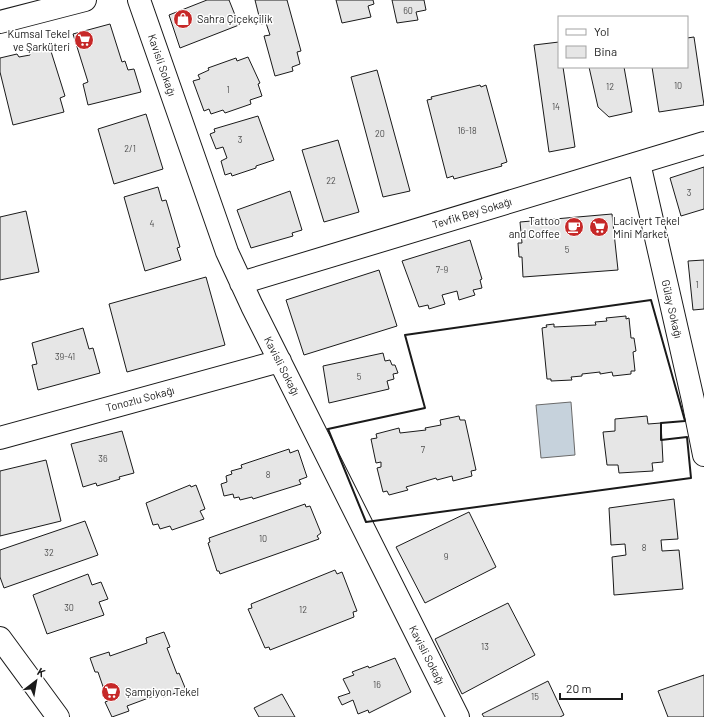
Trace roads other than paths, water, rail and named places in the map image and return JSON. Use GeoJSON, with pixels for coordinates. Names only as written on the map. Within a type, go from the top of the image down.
{"type":"FeatureCollection","features":[{"type":"Feature","properties":{"kind":"street"},"geometry":{"type":"LineString","coordinates":[[0,22],[85,0]]}},
{"type":"Feature","properties":{"kind":"street","name":"Kavisli Sokağı"},"geometry":{"type":"LineString","coordinates":[[139,0],[227,252],[241,283],[458,717]]}},
{"type":"Feature","properties":{"kind":"street","name":"Tevfik Bey Sokağı"},"geometry":{"type":"LineString","coordinates":[[241,283],[704,143]]}},
{"type":"Feature","properties":{"kind":"street","name":"Gülay Sokağı"},"geometry":{"type":"LineString","coordinates":[[639,163],[704,455]]}},
{"type":"Feature","properties":{"kind":"street","name":"Tonozlu Sokağı"},"geometry":{"type":"LineString","coordinates":[[0,438],[280,361]]}},
{"type":"Feature","properties":{"kind":"street"},"geometry":{"type":"LineString","coordinates":[[0,638],[55,716]]}},
{"type":"Feature","properties":{"kind":"place","name":"Sahra Çiçekçilik"},"geometry":{"type":"Point","coordinates":[183,19]}},
{"type":"Feature","properties":{"kind":"place","name":"Kumsal Tekel ve Şarküteri"},"geometry":{"type":"Point","coordinates":[84,40]}},
{"type":"Feature","properties":{"kind":"place","name":"Tattoo and Coffee"},"geometry":{"type":"Point","coordinates":[574,227]}},
{"type":"Feature","properties":{"kind":"place","name":"Lacivert Tekel Mini Market"},"geometry":{"type":"Point","coordinates":[599,227]}},
{"type":"Feature","properties":{"kind":"place","name":"Şampiyon Tekel"},"geometry":{"type":"Point","coordinates":[111,692]}}]}
